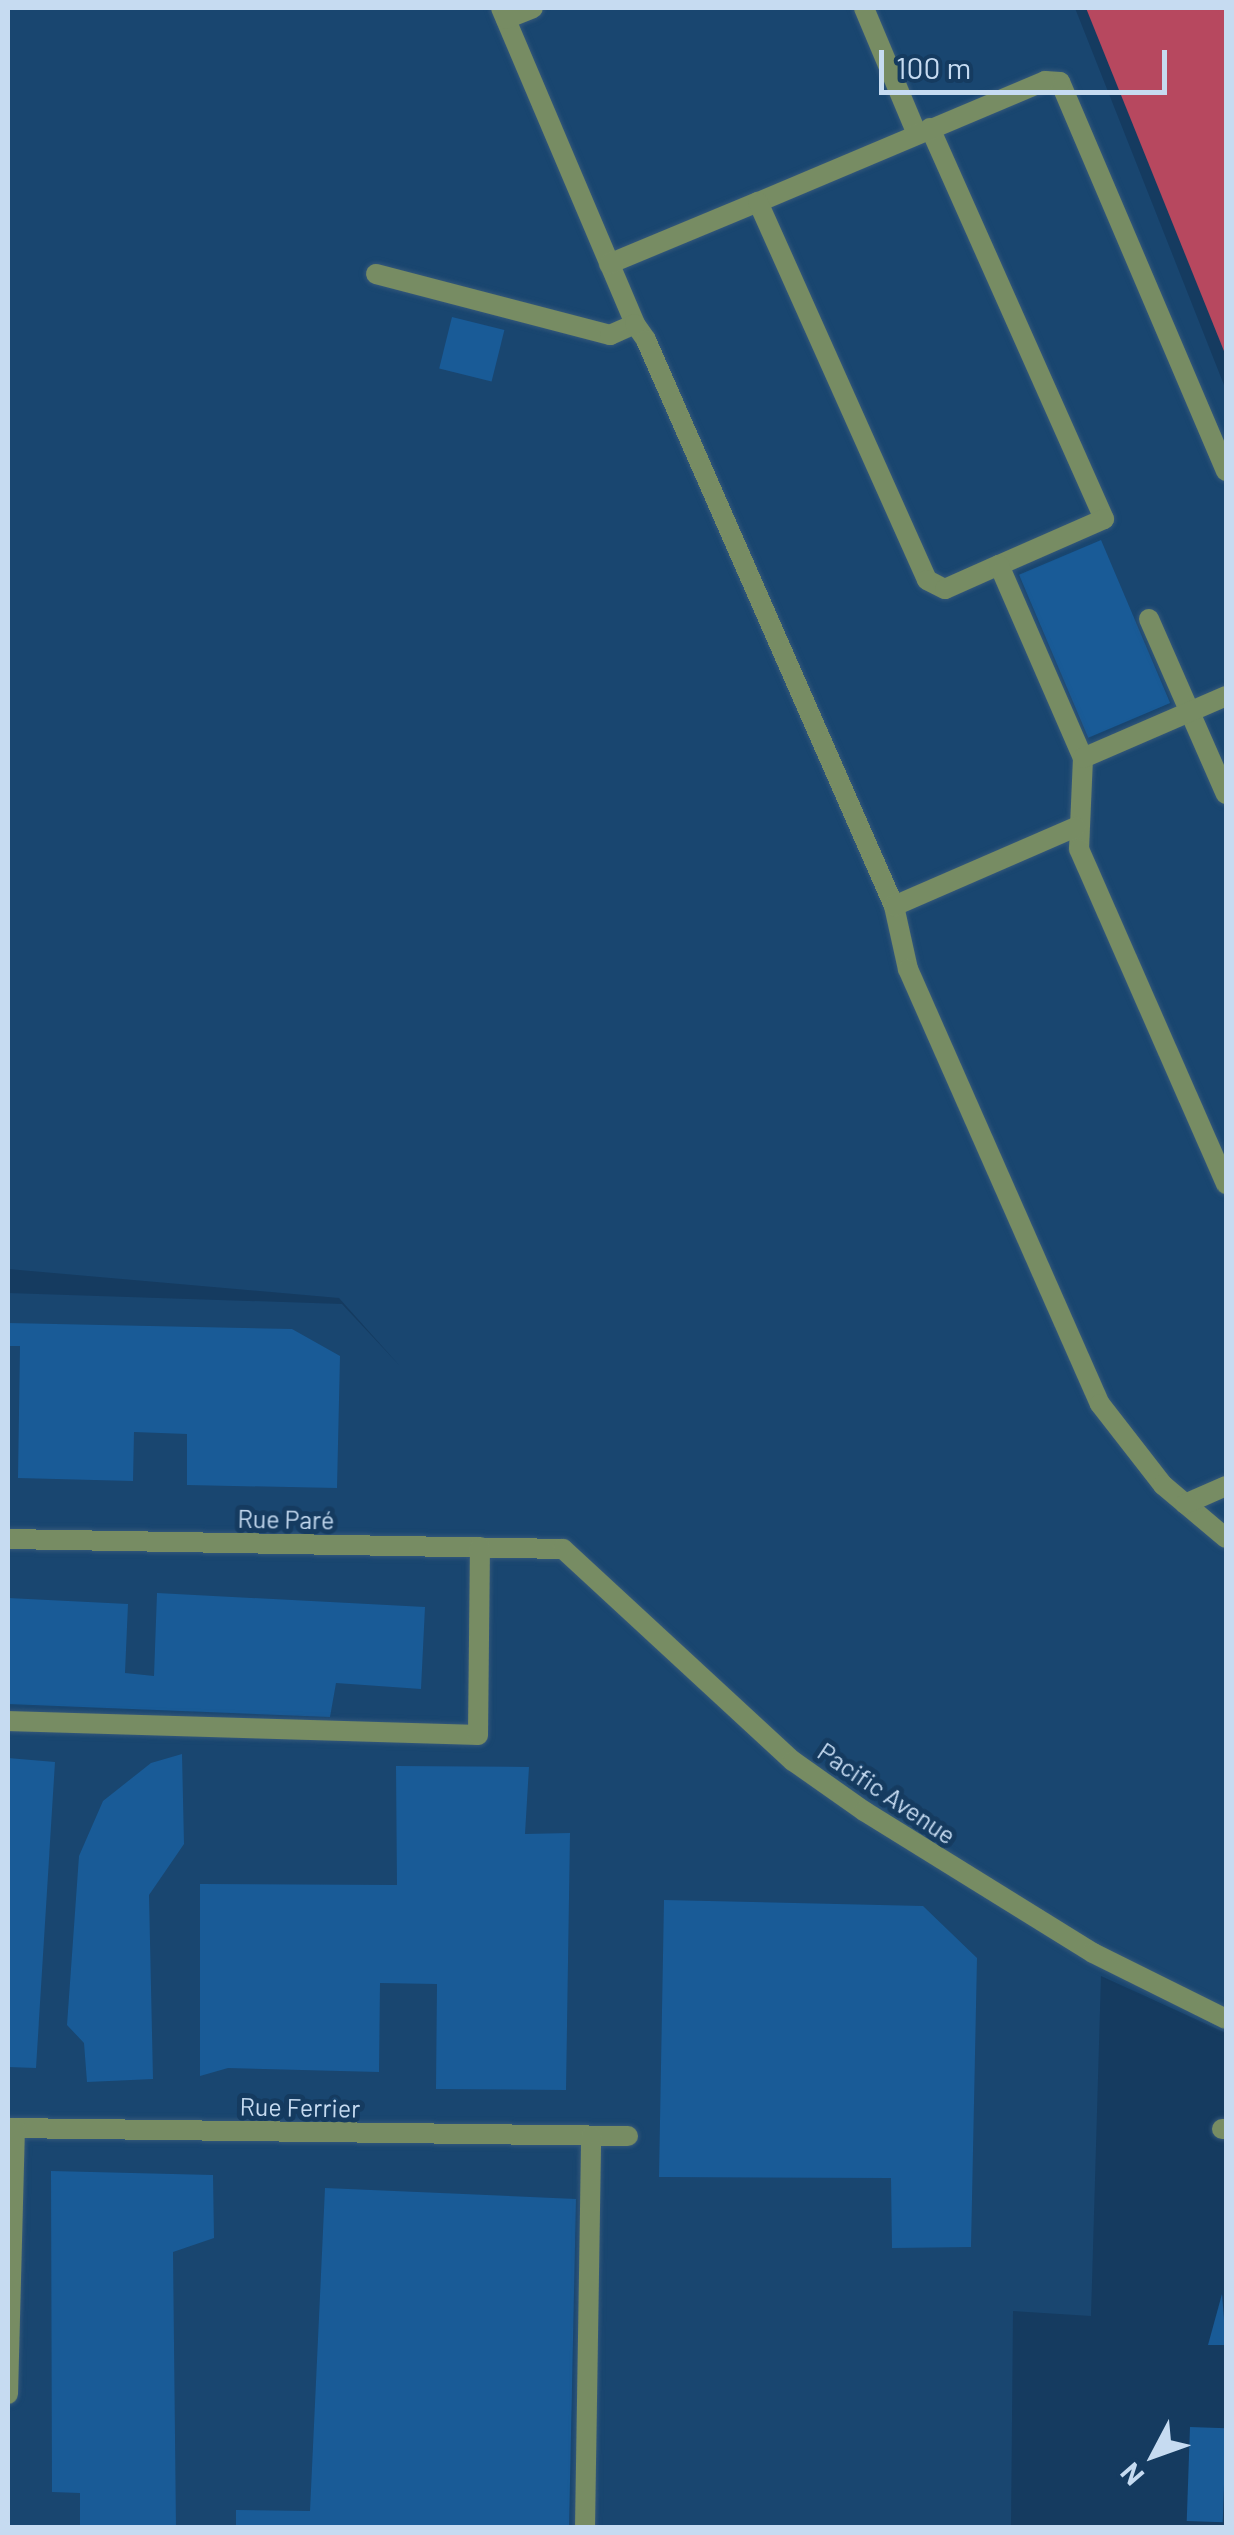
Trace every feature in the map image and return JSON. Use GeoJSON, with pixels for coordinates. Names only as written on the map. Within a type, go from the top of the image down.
{"type":"FeatureCollection","features":[{"type":"Feature","properties":{"kind":"street"},"geometry":{"type":"LineString","coordinates":[[533,8],[504,13],[635,324],[894,906],[908,969],[1100,1404],[1128,1445],[1185,1504],[1226,1538]]}},
{"type":"Feature","properties":{"kind":"street"},"geometry":{"type":"LineString","coordinates":[[758,202],[926,580],[945,589],[1104,519],[864,8]]}},
{"type":"Feature","properties":{"kind":"street"},"geometry":{"type":"LineString","coordinates":[[609,264],[1045,81],[1066,86],[1226,471]]}},
{"type":"Feature","properties":{"kind":"street"},"geometry":{"type":"LineString","coordinates":[[376,274],[610,335],[635,324]]}},
{"type":"Feature","properties":{"kind":"street"},"geometry":{"type":"LineString","coordinates":[[999,565],[1083,758],[1076,826],[1080,849],[1226,1184]]}},
{"type":"Feature","properties":{"kind":"street"},"geometry":{"type":"LineString","coordinates":[[1149,619],[1226,794]]}},
{"type":"Feature","properties":{"kind":"street"},"geometry":{"type":"LineString","coordinates":[[1083,758],[1226,696]]}},
{"type":"Feature","properties":{"kind":"street"},"geometry":{"type":"LineString","coordinates":[[894,906],[1076,826]]}},
{"type":"Feature","properties":{"kind":"street"},"geometry":{"type":"LineString","coordinates":[[1185,1504],[1226,1486]]}},
{"type":"Feature","properties":{"kind":"street","name":"Rue Paré"},"geometry":{"type":"LineString","coordinates":[[8,1539],[564,1549]]}},
{"type":"Feature","properties":{"kind":"street"},"geometry":{"type":"LineString","coordinates":[[8,1721],[478,1734],[480,1547]]}},
{"type":"Feature","properties":{"kind":"street","name":"Pacific Avenue"},"geometry":{"type":"LineString","coordinates":[[564,1549],[793,1761],[1093,1953],[1226,2019]]}},
{"type":"Feature","properties":{"kind":"street"},"geometry":{"type":"LineString","coordinates":[[8,2394],[11,2128]]}},
{"type":"Feature","properties":{"kind":"street","name":"Rue Ferrier"},"geometry":{"type":"LineString","coordinates":[[11,2128],[628,2136]]}},
{"type":"Feature","properties":{"kind":"street"},"geometry":{"type":"LineString","coordinates":[[585,2528],[591,2136]]}},
{"type":"Feature","properties":{"kind":"shaded area"},"geometry":{"type":"Polygon","coordinates":[[[8,8],[1075,8],[1226,390],[1226,2033],[1101,1976],[1091,2316],[1013,2311],[1011,2527],[8,2528],[8,1293],[342,1304],[399,1365],[339,1298],[8,1269],[8,8]]]}},
{"type":"Feature","properties":{"kind":"shaded area"},"geometry":{"type":"Polygon","coordinates":[[[1086,8],[1226,8],[1226,356],[1086,8]]]}},
{"type":"Feature","properties":{"kind":"building"},"geometry":{"type":"Polygon","coordinates":[[[452,317],[504,330],[492,381],[439,368],[452,317]]]}},
{"type":"Feature","properties":{"kind":"building"},"geometry":{"type":"Polygon","coordinates":[[[1101,540],[1170,703],[1088,738],[1019,575],[1101,540]]]}},
{"type":"Feature","properties":{"kind":"building"},"geometry":{"type":"Polygon","coordinates":[[[8,1323],[292,1329],[340,1356],[337,1488],[187,1485],[187,1434],[134,1432],[133,1481],[18,1478],[20,1346],[8,1346],[8,1323]]]}},
{"type":"Feature","properties":{"kind":"building"},"geometry":{"type":"Polygon","coordinates":[[[157,1593],[425,1607],[421,1689],[336,1683],[330,1717],[8,1704],[8,1598],[128,1604],[125,1673],[154,1676],[157,1593]]]}},
{"type":"Feature","properties":{"kind":"building"},"geometry":{"type":"Polygon","coordinates":[[[182,1754],[184,1844],[149,1895],[153,2079],[87,2082],[84,2043],[67,2025],[79,1856],[103,1801],[151,1763],[182,1754]]]}},
{"type":"Feature","properties":{"kind":"building"},"geometry":{"type":"Polygon","coordinates":[[[8,1758],[55,1762],[36,2068],[8,2067],[8,1758]]]}},
{"type":"Feature","properties":{"kind":"building"},"geometry":{"type":"Polygon","coordinates":[[[396,1766],[529,1767],[525,1834],[570,1833],[566,2090],[436,2089],[437,1984],[380,1983],[379,2072],[228,2068],[200,2076],[200,1884],[397,1885],[396,1766]]]}},
{"type":"Feature","properties":{"kind":"building"},"geometry":{"type":"Polygon","coordinates":[[[664,1900],[923,1906],[977,1958],[971,2247],[892,2248],[891,2178],[659,2177],[664,1900]]]}},
{"type":"Feature","properties":{"kind":"building"},"geometry":{"type":"Polygon","coordinates":[[[51,2171],[213,2175],[214,2238],[173,2252],[176,2528],[80,2528],[80,2493],[52,2492],[51,2171]]]}},
{"type":"Feature","properties":{"kind":"building"},"geometry":{"type":"Polygon","coordinates":[[[325,2188],[576,2199],[569,2528],[236,2528],[236,2510],[310,2511],[325,2188]]]}},
{"type":"Feature","properties":{"kind":"building"},"geometry":{"type":"Polygon","coordinates":[[[1222,2294],[1226,2345],[1208,2345],[1222,2294]]]}},
{"type":"Feature","properties":{"kind":"building"},"geometry":{"type":"Polygon","coordinates":[[[1190,2427],[1226,2428],[1223,2522],[1187,2521],[1190,2427]]]}}]}
